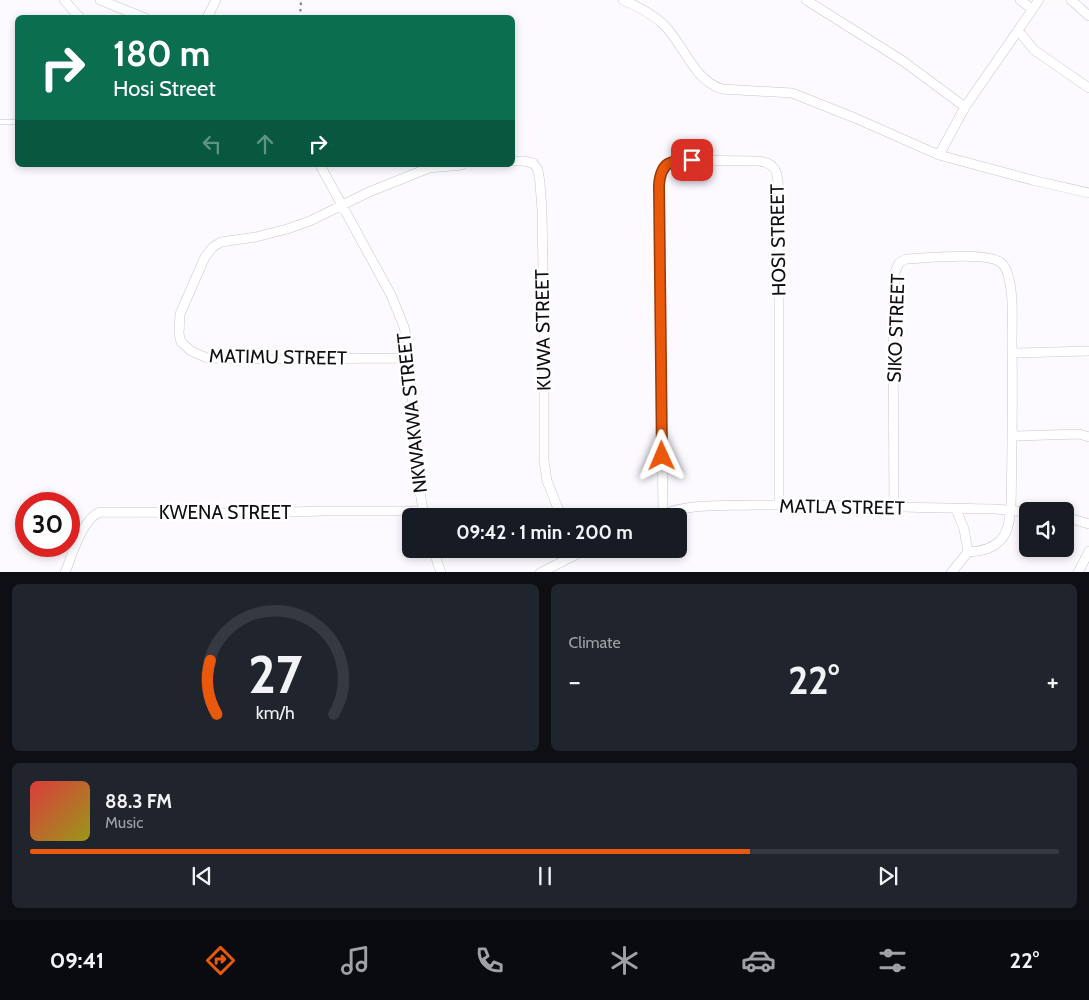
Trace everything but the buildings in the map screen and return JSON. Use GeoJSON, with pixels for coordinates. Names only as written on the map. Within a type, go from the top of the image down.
{"type":"FeatureCollection","features":[{"type":"Feature","properties":{"kind":"street"},"geometry":{"type":"LineString","coordinates":[[64,0],[77,15]]}},
{"type":"Feature","properties":{"kind":"street"},"geometry":{"type":"LineString","coordinates":[[208,15],[216,0]]}},
{"type":"Feature","properties":{"kind":"street"},"geometry":{"type":"LineString","coordinates":[[623,0],[652,15],[664,25],[705,80],[722,90],[792,92],[939,155],[1089,193]]}},
{"type":"Feature","properties":{"kind":"street"},"geometry":{"type":"LineString","coordinates":[[806,0],[903,61],[965,107]]}},
{"type":"Feature","properties":{"kind":"street"},"geometry":{"type":"LineString","coordinates":[[1020,0],[1032,8]]}},
{"type":"Feature","properties":{"kind":"street"},"geometry":{"type":"LineString","coordinates":[[939,155],[965,107],[1039,0]]}},
{"type":"Feature","properties":{"kind":"street"},"geometry":{"type":"LineString","coordinates":[[1071,0],[1089,16]]}},
{"type":"Feature","properties":{"kind":"street"},"geometry":{"type":"LineString","coordinates":[[103,2],[137,15]]}},
{"type":"Feature","properties":{"kind":"street"},"geometry":{"type":"LineString","coordinates":[[1018,30],[1034,50],[1089,88]]}},
{"type":"Feature","properties":{"kind":"street","name":"HOSI STREET"},"geometry":{"type":"LineString","coordinates":[[660,508],[659,185],[663,168],[667,163],[679,160],[759,161],[768,163],[777,174],[779,220],[779,505]]}},
{"type":"Feature","properties":{"kind":"street","name":"KUWA STREET"},"geometry":{"type":"LineString","coordinates":[[515,161],[533,163],[538,170],[540,183],[544,331],[544,461],[547,482],[558,508]]}},
{"type":"Feature","properties":{"kind":"street","name":"NKWAKWA STREET"},"geometry":{"type":"LineString","coordinates":[[321,167],[398,310],[404,327],[410,358],[415,446],[422,508]]}},
{"type":"Feature","properties":{"kind":"street"},"geometry":{"type":"LineString","coordinates":[[343,205],[369,192],[429,168],[440,167]]}},
{"type":"Feature","properties":{"kind":"street","name":"MATIMU STREET"},"geometry":{"type":"LineString","coordinates":[[343,205],[287,229],[256,237],[221,242],[213,247],[194,281],[180,314],[179,334],[181,342],[191,351],[207,358],[270,360],[410,358]]}},
{"type":"Feature","properties":{"kind":"street","name":"SIKO STREET"},"geometry":{"type":"LineString","coordinates":[[894,508],[895,272],[899,263],[906,258],[987,257],[1001,263],[1009,276],[1012,353],[1010,510],[1007,529],[999,542],[991,548],[982,551],[968,552]]}},
{"type":"Feature","properties":{"kind":"street"},"geometry":{"type":"LineString","coordinates":[[1012,353],[1089,351]]}},
{"type":"Feature","properties":{"kind":"street"},"geometry":{"type":"LineString","coordinates":[[1012,436],[1078,434],[1089,437]]}},
{"type":"Feature","properties":{"kind":"street","name":"MATLA STREET"},"geometry":{"type":"LineString","coordinates":[[687,508],[779,505],[1019,511]]}},
{"type":"Feature","properties":{"kind":"street"},"geometry":{"type":"LineString","coordinates":[[951,572],[968,552],[964,529],[956,509]]}},
{"type":"Feature","properties":{"kind":"street","name":"KWENA STREET"},"geometry":{"type":"LineString","coordinates":[[64,572],[87,523],[94,514],[100,512],[252,513],[325,511],[402,513]]}},
{"type":"Feature","properties":{"kind":"street"},"geometry":{"type":"LineString","coordinates":[[1074,520],[1089,524]]}},
{"type":"Feature","properties":{"kind":"street"},"geometry":{"type":"LineString","coordinates":[[1078,572],[1089,551]]}},
{"type":"Feature","properties":{"kind":"street"},"geometry":{"type":"LineString","coordinates":[[436,558],[441,572]]}},
{"type":"Feature","properties":{"kind":"street"},"geometry":{"type":"LineString","coordinates":[[540,572],[565,558]]}},
{"type":"Feature","properties":{"kind":"lane"},"geometry":{"type":"LineString","coordinates":[[0,122],[15,122]]}},
{"type":"Feature","properties":{"kind":"path"},"geometry":{"type":"LineString","coordinates":[[300,15],[301,0]]}},
{"type":"Feature","properties":{"kind":"route"},"geometry":{"type":"LineString","coordinates":[[662,456],[659,265],[660,175],[667,163],[679,160],[692,160]]}}]}
